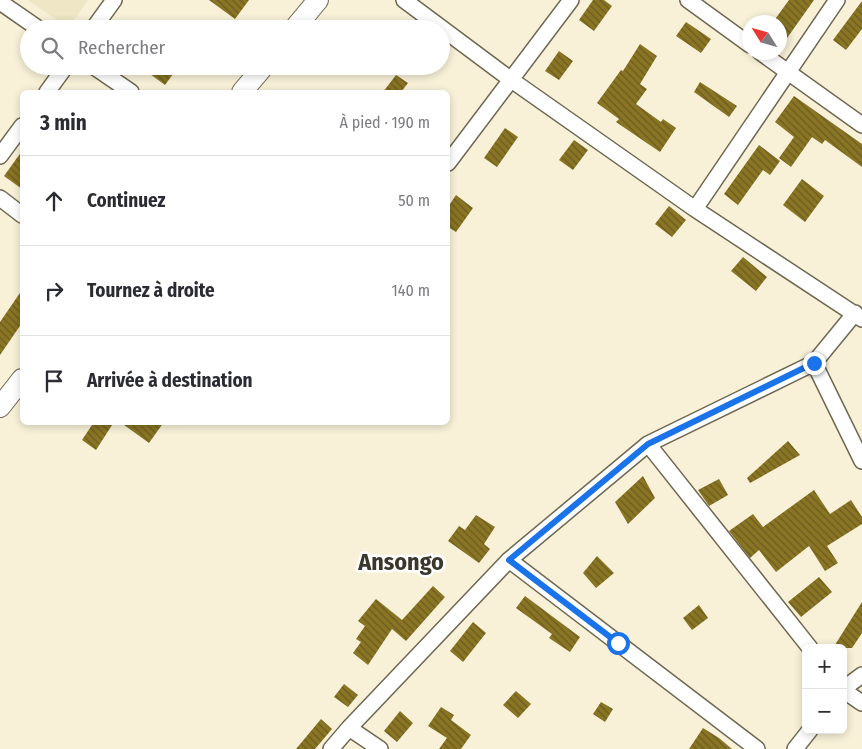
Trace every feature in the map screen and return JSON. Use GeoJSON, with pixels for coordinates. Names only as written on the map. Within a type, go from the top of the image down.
{"type":"FeatureCollection","features":[{"type":"Feature","properties":{"kind":"main road"},"geometry":{"type":"LineString","coordinates":[[301,20],[318,0]]}},
{"type":"Feature","properties":{"kind":"main road"},"geometry":{"type":"LineString","coordinates":[[244,90],[256,75]]}},
{"type":"Feature","properties":{"kind":"main road"},"geometry":{"type":"LineString","coordinates":[[0,407],[20,382]]}},
{"type":"Feature","properties":{"kind":"street"},"geometry":{"type":"LineString","coordinates":[[100,20],[114,0]]}},
{"type":"Feature","properties":{"kind":"street"},"geometry":{"type":"LineString","coordinates":[[404,0],[431,20]]}},
{"type":"Feature","properties":{"kind":"street"},"geometry":{"type":"LineString","coordinates":[[450,160],[571,0]]}},
{"type":"Feature","properties":{"kind":"street"},"geometry":{"type":"LineString","coordinates":[[688,0],[742,39]]}},
{"type":"Feature","properties":{"kind":"street"},"geometry":{"type":"LineString","coordinates":[[695,209],[837,0]]}},
{"type":"Feature","properties":{"kind":"street"},"geometry":{"type":"LineString","coordinates":[[0,2],[26,20]]}},
{"type":"Feature","properties":{"kind":"street"},"geometry":{"type":"LineString","coordinates":[[331,749],[509,560],[648,444],[814,363],[858,316],[695,209],[510,79],[450,34]]}},
{"type":"Feature","properties":{"kind":"street"},"geometry":{"type":"LineString","coordinates":[[771,60],[862,125]]}},
{"type":"Feature","properties":{"kind":"street"},"geometry":{"type":"LineString","coordinates":[[48,90],[59,75]]}},
{"type":"Feature","properties":{"kind":"street"},"geometry":{"type":"LineString","coordinates":[[106,75],[128,90]]}},
{"type":"Feature","properties":{"kind":"street"},"geometry":{"type":"LineString","coordinates":[[0,156],[20,129]]}},
{"type":"Feature","properties":{"kind":"street"},"geometry":{"type":"LineString","coordinates":[[0,198],[20,213]]}},
{"type":"Feature","properties":{"kind":"street"},"geometry":{"type":"LineString","coordinates":[[814,363],[862,461]]}},
{"type":"Feature","properties":{"kind":"street"},"geometry":{"type":"LineString","coordinates":[[648,444],[807,644]]}},
{"type":"Feature","properties":{"kind":"street"},"geometry":{"type":"LineString","coordinates":[[509,560],[757,749]]}},
{"type":"Feature","properties":{"kind":"street"},"geometry":{"type":"LineString","coordinates":[[847,686],[862,674]]}},
{"type":"Feature","properties":{"kind":"street"},"geometry":{"type":"LineString","coordinates":[[847,692],[862,703]]}},
{"type":"Feature","properties":{"kind":"street"},"geometry":{"type":"LineString","coordinates":[[349,728],[380,749]]}},
{"type":"Feature","properties":{"kind":"street"},"geometry":{"type":"LineString","coordinates":[[795,749],[807,734]]}},
{"type":"Feature","properties":{"kind":"shaded area"},"geometry":{"type":"Polygon","coordinates":[[[28,0],[88,0],[74,20],[57,20],[28,0]]]}},
{"type":"Feature","properties":{"kind":"building"},"geometry":{"type":"Polygon","coordinates":[[[209,0],[249,0],[235,19],[209,0]]]}},
{"type":"Feature","properties":{"kind":"building"},"geometry":{"type":"Polygon","coordinates":[[[593,0],[604,0],[612,6],[594,31],[579,20],[593,0]]]}},
{"type":"Feature","properties":{"kind":"building"},"geometry":{"type":"Polygon","coordinates":[[[789,0],[814,0],[787,38],[787,15],[778,15],[789,0]]]}},
{"type":"Feature","properties":{"kind":"building"},"geometry":{"type":"Polygon","coordinates":[[[862,1],[862,29],[846,50],[833,40],[862,1]]]}},
{"type":"Feature","properties":{"kind":"building"},"geometry":{"type":"Polygon","coordinates":[[[686,22],[711,39],[701,53],[676,36],[686,22]]]}},
{"type":"Feature","properties":{"kind":"building"},"geometry":{"type":"Polygon","coordinates":[[[640,44],[657,56],[640,84],[647,89],[636,104],[661,122],[663,119],[676,128],[660,152],[616,122],[619,119],[597,103],[621,70],[623,71],[640,44]]]}},
{"type":"Feature","properties":{"kind":"building"},"geometry":{"type":"Polygon","coordinates":[[[559,51],[573,61],[559,80],[545,71],[559,51]]]}},
{"type":"Feature","properties":{"kind":"building"},"geometry":{"type":"Polygon","coordinates":[[[151,75],[172,75],[165,85],[151,75]]]}},
{"type":"Feature","properties":{"kind":"building"},"geometry":{"type":"Polygon","coordinates":[[[396,75],[408,83],[403,90],[385,90],[396,75]]]}},
{"type":"Feature","properties":{"kind":"building"},"geometry":{"type":"Polygon","coordinates":[[[700,82],[737,106],[729,117],[694,92],[700,82]]]}},
{"type":"Feature","properties":{"kind":"building"},"geometry":{"type":"Polygon","coordinates":[[[794,96],[862,144],[862,167],[825,140],[822,144],[812,137],[791,167],[779,158],[794,137],[775,122],[794,96]]]}},
{"type":"Feature","properties":{"kind":"building"},"geometry":{"type":"Polygon","coordinates":[[[505,128],[518,137],[497,167],[484,158],[505,128]]]}},
{"type":"Feature","properties":{"kind":"building"},"geometry":{"type":"Polygon","coordinates":[[[574,140],[588,150],[573,170],[559,160],[574,140]]]}},
{"type":"Feature","properties":{"kind":"building"},"geometry":{"type":"Polygon","coordinates":[[[759,145],[780,161],[770,175],[763,170],[738,205],[724,194],[759,145]]]}},
{"type":"Feature","properties":{"kind":"building"},"geometry":{"type":"Polygon","coordinates":[[[20,154],[20,188],[4,176],[20,154]]]}},
{"type":"Feature","properties":{"kind":"building"},"geometry":{"type":"Polygon","coordinates":[[[802,179],[824,196],[805,222],[783,205],[802,179]]]}},
{"type":"Feature","properties":{"kind":"building"},"geometry":{"type":"Polygon","coordinates":[[[456,195],[473,208],[456,232],[450,228],[450,204],[456,195]]]}},
{"type":"Feature","properties":{"kind":"building"},"geometry":{"type":"Polygon","coordinates":[[[669,206],[686,220],[672,237],[655,224],[669,206]]]}},
{"type":"Feature","properties":{"kind":"building"},"geometry":{"type":"Polygon","coordinates":[[[743,257],[767,277],[756,291],[731,271],[743,257]]]}},
{"type":"Feature","properties":{"kind":"building"},"geometry":{"type":"Polygon","coordinates":[[[20,293],[20,326],[0,355],[0,322],[20,293]]]}},
{"type":"Feature","properties":{"kind":"building"},"geometry":{"type":"Polygon","coordinates":[[[92,425],[112,425],[96,450],[82,440],[92,425]]]}},
{"type":"Feature","properties":{"kind":"building"},"geometry":{"type":"Polygon","coordinates":[[[124,425],[162,425],[149,443],[124,425]]]}},
{"type":"Feature","properties":{"kind":"building"},"geometry":{"type":"Polygon","coordinates":[[[788,441],[800,455],[750,483],[747,478],[788,441]]]}},
{"type":"Feature","properties":{"kind":"building"},"geometry":{"type":"Polygon","coordinates":[[[643,476],[655,498],[628,524],[615,502],[643,476]]]}},
{"type":"Feature","properties":{"kind":"building"},"geometry":{"type":"Polygon","coordinates":[[[719,479],[728,495],[709,506],[698,490],[719,479]]]}},
{"type":"Feature","properties":{"kind":"building"},"geometry":{"type":"Polygon","coordinates":[[[814,490],[830,514],[851,500],[862,517],[862,524],[827,546],[838,563],[825,571],[809,546],[776,572],[759,550],[750,558],[729,531],[753,514],[763,527],[814,490]]]}},
{"type":"Feature","properties":{"kind":"building"},"geometry":{"type":"Polygon","coordinates":[[[476,515],[495,527],[484,544],[490,549],[479,563],[448,541],[459,526],[465,530],[476,515]]]}},
{"type":"Feature","properties":{"kind":"building"},"geometry":{"type":"Polygon","coordinates":[[[597,556],[614,573],[596,588],[583,573],[597,556]]]}},
{"type":"Feature","properties":{"kind":"building"},"geometry":{"type":"Polygon","coordinates":[[[819,577],[832,592],[801,617],[788,602],[819,577]]]}},
{"type":"Feature","properties":{"kind":"building"},"geometry":{"type":"Polygon","coordinates":[[[433,586],[445,597],[406,641],[392,629],[368,665],[353,653],[361,642],[356,639],[365,626],[358,621],[376,599],[402,620],[433,586]]]}},
{"type":"Feature","properties":{"kind":"building"},"geometry":{"type":"Polygon","coordinates":[[[525,596],[580,637],[570,652],[549,638],[552,634],[516,608],[525,596]]]}},
{"type":"Feature","properties":{"kind":"building"},"geometry":{"type":"Polygon","coordinates":[[[862,602],[862,633],[852,648],[847,648],[847,644],[836,644],[862,602]]]}},
{"type":"Feature","properties":{"kind":"building"},"geometry":{"type":"Polygon","coordinates":[[[699,605],[708,618],[692,630],[683,618],[699,605]]]}},
{"type":"Feature","properties":{"kind":"building"},"geometry":{"type":"Polygon","coordinates":[[[473,622],[486,633],[463,662],[450,651],[473,622]]]}},
{"type":"Feature","properties":{"kind":"building"},"geometry":{"type":"Polygon","coordinates":[[[344,684],[358,695],[348,707],[334,697],[344,684]]]}},
{"type":"Feature","properties":{"kind":"building"},"geometry":{"type":"Polygon","coordinates":[[[516,691],[531,704],[518,718],[503,705],[516,691]]]}},
{"type":"Feature","properties":{"kind":"building"},"geometry":{"type":"Polygon","coordinates":[[[601,702],[613,709],[605,722],[593,714],[601,702]]]}},
{"type":"Feature","properties":{"kind":"building"},"geometry":{"type":"Polygon","coordinates":[[[441,707],[454,715],[451,720],[471,735],[461,749],[439,749],[447,738],[428,726],[441,707]]]}},
{"type":"Feature","properties":{"kind":"building"},"geometry":{"type":"Polygon","coordinates":[[[400,711],[413,723],[397,742],[384,731],[400,711]]]}},
{"type":"Feature","properties":{"kind":"building"},"geometry":{"type":"Polygon","coordinates":[[[321,719],[332,729],[315,749],[296,749],[321,719]]]}},
{"type":"Feature","properties":{"kind":"building"},"geometry":{"type":"Polygon","coordinates":[[[703,728],[719,738],[732,749],[689,749],[703,728]]]}},
{"type":"Feature","properties":{"kind":"district","name":"Ansongo"},"geometry":{"type":"Point","coordinates":[401,562]}},
{"type":"Feature","properties":{"kind":"route"},"geometry":{"type":"LineString","coordinates":[[618,643],[509,560],[648,444],[814,363]]}}]}
